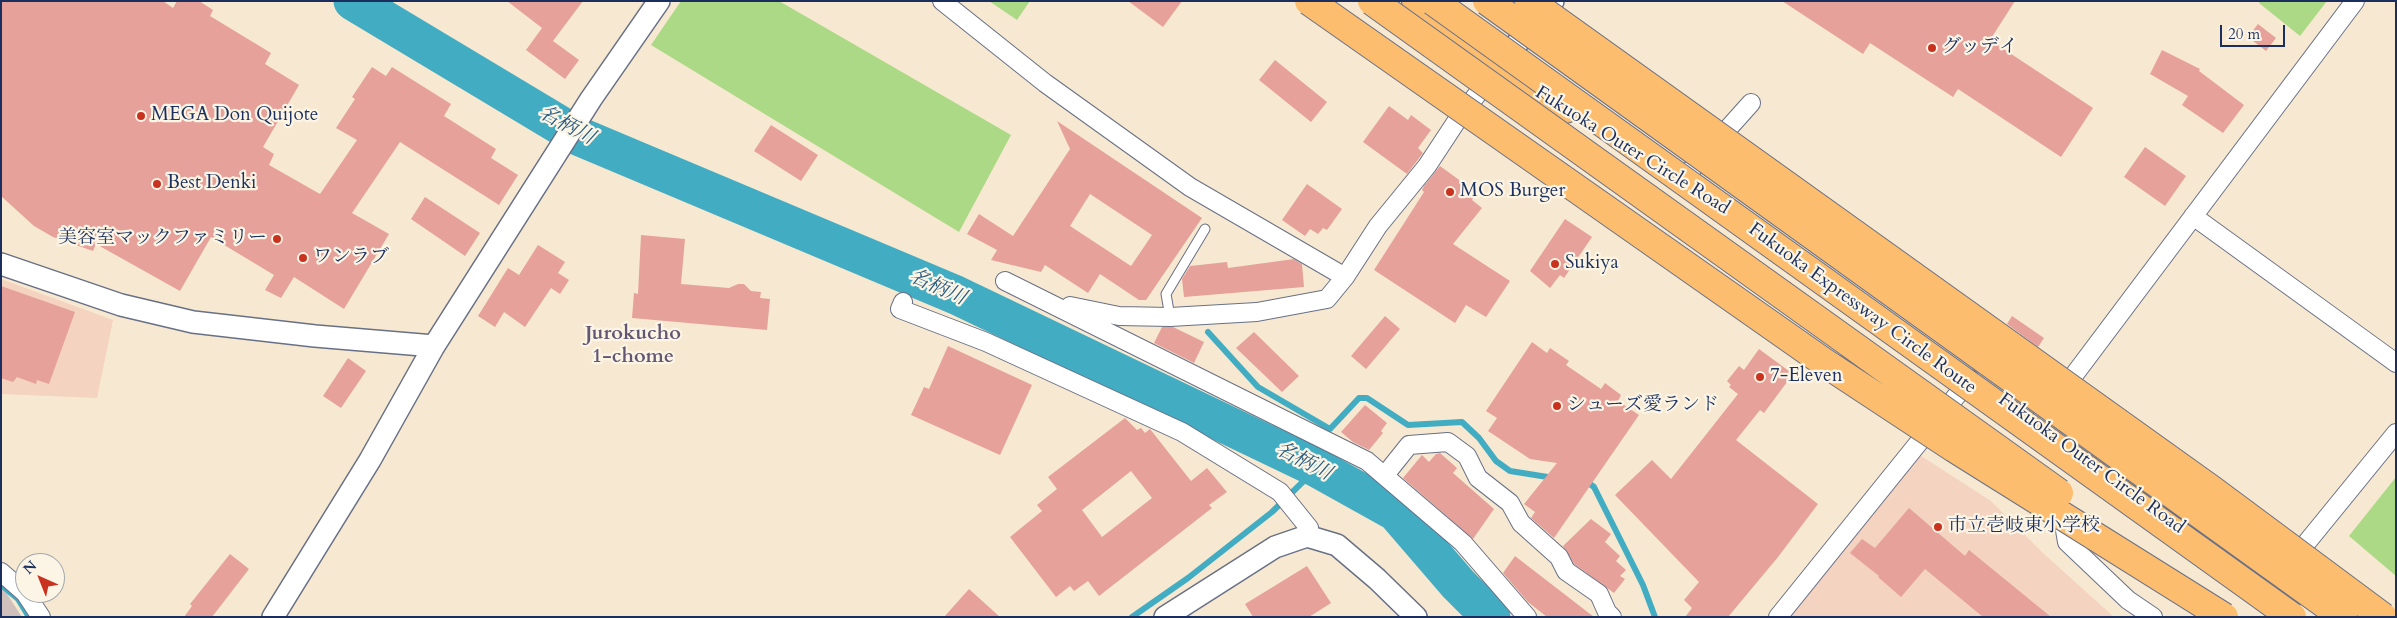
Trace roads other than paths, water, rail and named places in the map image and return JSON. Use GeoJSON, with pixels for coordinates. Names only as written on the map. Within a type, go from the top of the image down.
{"type":"FeatureCollection","features":[{"type":"Feature","properties":{"kind":"highway"},"geometry":{"type":"LineString","coordinates":[[1309,1],[1825,363],[1954,448],[2224,617]]}},
{"type":"Feature","properties":{"kind":"highway"},"geometry":{"type":"LineString","coordinates":[[1372,1],[2229,617]]}},
{"type":"Feature","properties":{"kind":"highway","name":"Fukuoka Outer Circle Road"},"geometry":{"type":"LineString","coordinates":[[1382,1],[1683,179],[1970,379],[2038,423],[2165,518],[2306,617]]}},
{"type":"Feature","properties":{"kind":"highway","name":"Fukuoka Outer Circle Road"},"geometry":{"type":"LineString","coordinates":[[1416,1],[1497,68],[1878,372],[2229,617]]}},
{"type":"Feature","properties":{"kind":"highway","name":"Fukuoka Expressway Circle Route"},"geometry":{"type":"LineString","coordinates":[[1433,1],[2292,617]]}},
{"type":"Feature","properties":{"kind":"highway","name":"Fukuoka Expressway Circle Route"},"geometry":{"type":"LineString","coordinates":[[1487,1],[2344,617]]}},
{"type":"Feature","properties":{"kind":"highway"},"geometry":{"type":"LineString","coordinates":[[1529,1],[2212,490],[2383,617]]}},
{"type":"Feature","properties":{"kind":"street"},"geometry":{"type":"LineString","coordinates":[[273,617],[370,460],[434,346],[591,99],[659,1]]}},
{"type":"Feature","properties":{"kind":"street"},"geometry":{"type":"LineString","coordinates":[[942,1],[1044,83],[1190,188],[1345,277]]}},
{"type":"Feature","properties":{"kind":"street"},"geometry":{"type":"LineString","coordinates":[[1045,300],[1119,316],[1170,317],[1256,312],[1328,299],[1345,277],[1378,226],[1427,166],[1456,122],[1497,68],[1553,1]]}},
{"type":"Feature","properties":{"kind":"street"},"geometry":{"type":"LineString","coordinates":[[2038,423],[2355,1]]}},
{"type":"Feature","properties":{"kind":"street"},"geometry":{"type":"LineString","coordinates":[[1683,179],[1751,103]]}},
{"type":"Feature","properties":{"kind":"street"},"geometry":{"type":"LineString","coordinates":[[2193,216],[2396,363]]}},
{"type":"Feature","properties":{"kind":"street"},"geometry":{"type":"LineString","coordinates":[[1,264],[121,305],[193,322],[315,336],[434,346]]}},
{"type":"Feature","properties":{"kind":"street"},"geometry":{"type":"LineString","coordinates":[[1006,281],[1367,461],[1463,542],[1528,617]]}},
{"type":"Feature","properties":{"kind":"street"},"geometry":{"type":"LineString","coordinates":[[902,302],[900,309],[986,342],[1182,432],[1286,498],[1309,528],[1307,536]]}},
{"type":"Feature","properties":{"kind":"street"},"geometry":{"type":"LineString","coordinates":[[1778,617],[1939,415],[1970,379]]}},
{"type":"Feature","properties":{"kind":"street"},"geometry":{"type":"LineString","coordinates":[[2271,591],[2308,540],[2396,433]]}},
{"type":"Feature","properties":{"kind":"street"},"geometry":{"type":"LineString","coordinates":[[1385,475],[1409,445],[1448,442],[1467,456],[1478,478],[1510,503],[1521,523],[1559,557],[1566,571],[1599,594],[1607,612],[1612,617]]}},
{"type":"Feature","properties":{"kind":"street"},"geometry":{"type":"LineString","coordinates":[[2059,497],[2067,542],[2128,600],[2153,617]]}},
{"type":"Feature","properties":{"kind":"street"},"geometry":{"type":"LineString","coordinates":[[1165,617],[1275,547],[1307,536],[1337,545],[1377,579],[1416,617]]}},
{"type":"Feature","properties":{"kind":"street"},"geometry":{"type":"LineString","coordinates":[[1,572],[15,584]]}},
{"type":"Feature","properties":{"kind":"street"},"geometry":{"type":"LineString","coordinates":[[32,603],[41,617]]}},
{"type":"Feature","properties":{"kind":"lane"},"geometry":{"type":"LineString","coordinates":[[1170,317],[1166,294],[1205,229]]}},
{"type":"Feature","properties":{"kind":"waterway","name":"名柄川"},"geometry":{"type":"LineString","coordinates":[[353,1],[578,136],[956,295],[1317,468],[1396,512],[1458,584],[1491,617]]}},
{"type":"Feature","properties":{"kind":"waterway"},"geometry":{"type":"LineString","coordinates":[[1208,332],[1258,387],[1330,429],[1359,398],[1367,398],[1408,425],[1462,422],[1479,438],[1496,461],[1510,471],[1554,478]]}},
{"type":"Feature","properties":{"kind":"waterway"},"geometry":{"type":"LineString","coordinates":[[1132,617],[1188,578],[1272,512],[1317,468]]}},
{"type":"Feature","properties":{"kind":"waterway"},"geometry":{"type":"LineString","coordinates":[[1586,481],[1594,487],[1643,585],[1655,617]]}},
{"type":"Feature","properties":{"kind":"waterway"},"geometry":{"type":"LineString","coordinates":[[1,585],[18,599],[29,617]]}},
{"type":"Feature","properties":{"kind":"place","name":"グッデイ"},"geometry":{"type":"Point","coordinates":[1932,48]}},
{"type":"Feature","properties":{"kind":"place","name":"MEGA Don Quijote"},"geometry":{"type":"Point","coordinates":[141,116]}},
{"type":"Feature","properties":{"kind":"place","name":"Best Denki"},"geometry":{"type":"Point","coordinates":[157,184]}},
{"type":"Feature","properties":{"kind":"place","name":"MOS Burger"},"geometry":{"type":"Point","coordinates":[1450,192]}},
{"type":"Feature","properties":{"kind":"place","name":"美容室マックファミリー"},"geometry":{"type":"Point","coordinates":[277,239]}},
{"type":"Feature","properties":{"kind":"place","name":"ワンラブ"},"geometry":{"type":"Point","coordinates":[303,258]}},
{"type":"Feature","properties":{"kind":"place","name":"Sukiya"},"geometry":{"type":"Point","coordinates":[1555,264]}},
{"type":"Feature","properties":{"kind":"place","name":"7-Eleven"},"geometry":{"type":"Point","coordinates":[1760,377]}},
{"type":"Feature","properties":{"kind":"place","name":"シューズ愛ランド"},"geometry":{"type":"Point","coordinates":[1557,406]}},
{"type":"Feature","properties":{"kind":"place","name":"市立壱岐東小学校"},"geometry":{"type":"Point","coordinates":[1938,527]}},
{"type":"Feature","properties":{"kind":"district","name":"Jurokucho 1-chome"},"geometry":{"type":"Point","coordinates":[633,346]}}]}
